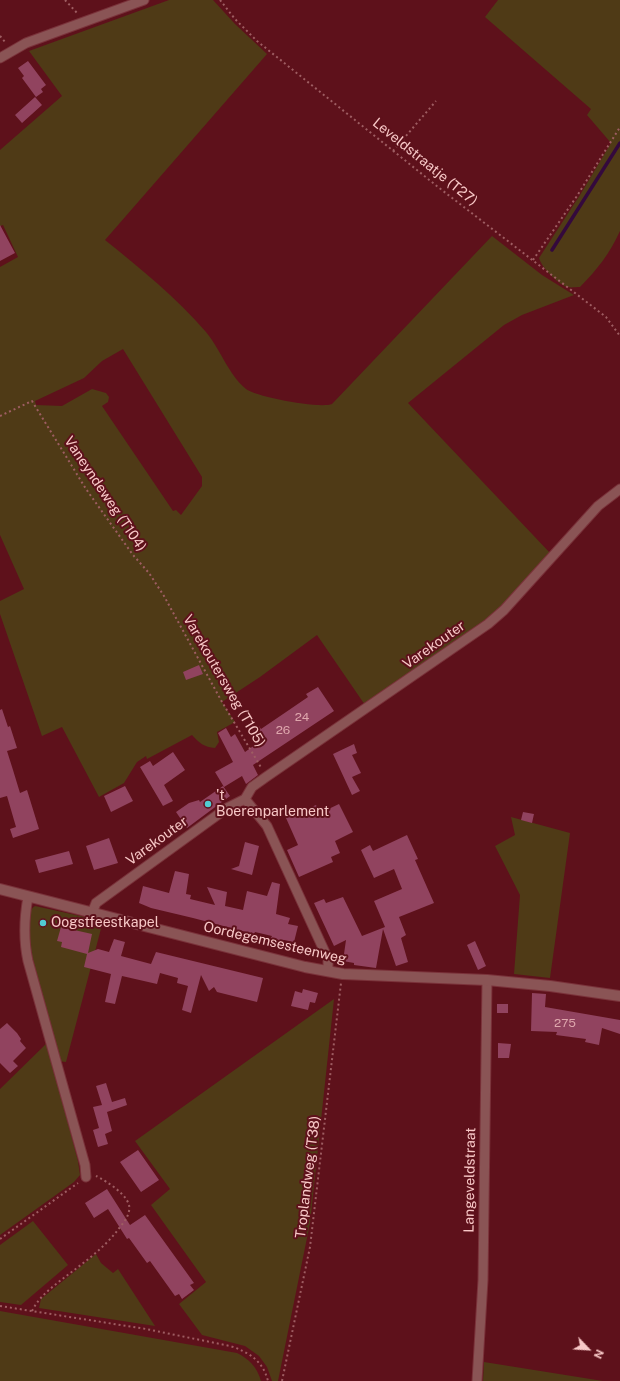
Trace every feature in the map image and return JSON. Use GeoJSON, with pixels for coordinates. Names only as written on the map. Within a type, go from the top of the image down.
{"type":"FeatureCollection","features":[{"type":"Feature","properties":{"kind":"street"},"geometry":{"type":"LineString","coordinates":[[0,58],[26,43],[144,0]]}},
{"type":"Feature","properties":{"kind":"street","name":"Varekouter"},"geometry":{"type":"LineString","coordinates":[[92,913],[96,902],[227,808],[245,799],[252,787],[488,624],[504,610],[598,506],[620,489]]}},
{"type":"Feature","properties":{"kind":"street"},"geometry":{"type":"LineString","coordinates":[[245,799],[267,826],[328,959],[328,971]]}},
{"type":"Feature","properties":{"kind":"street","name":"Oordegemsesteenweg"},"geometry":{"type":"LineString","coordinates":[[0,889],[343,974],[487,980],[550,986],[620,996]]}},
{"type":"Feature","properties":{"kind":"street"},"geometry":{"type":"LineString","coordinates":[[28,897],[24,923],[24,942],[35,991],[86,1174]]}},
{"type":"Feature","properties":{"kind":"street","name":"Langeveldstraat"},"geometry":{"type":"LineString","coordinates":[[477,1381],[483,1280],[487,980]]}},
{"type":"Feature","properties":{"kind":"path"},"geometry":{"type":"LineString","coordinates":[[65,0],[85,22]]}},
{"type":"Feature","properties":{"kind":"path","name":"Leveldstraatje (T27)"},"geometry":{"type":"LineString","coordinates":[[220,0],[234,19],[257,41],[606,317],[620,336]]}},
{"type":"Feature","properties":{"kind":"path"},"geometry":{"type":"LineString","coordinates":[[393,150],[436,101]]}},
{"type":"Feature","properties":{"kind":"path"},"geometry":{"type":"LineString","coordinates":[[533,260],[577,196],[620,127]]}},
{"type":"Feature","properties":{"kind":"path","name":"Vaneyndeweg (T104)"},"geometry":{"type":"LineString","coordinates":[[0,416],[32,401],[86,489],[133,555],[149,573],[164,596]]}},
{"type":"Feature","properties":{"kind":"path","name":"Varekoutersweg (T105)"},"geometry":{"type":"LineString","coordinates":[[164,596],[266,777]]}},
{"type":"Feature","properties":{"kind":"path","name":"Troplandweg (T38)"},"geometry":{"type":"LineString","coordinates":[[282,1381],[310,1247],[343,974]]}},
{"type":"Feature","properties":{"kind":"path"},"geometry":{"type":"LineString","coordinates":[[0,1239],[86,1174],[116,1188],[129,1204],[130,1211],[117,1232],[104,1245],[46,1292],[37,1301],[32,1311]]}},
{"type":"Feature","properties":{"kind":"path"},"geometry":{"type":"LineString","coordinates":[[0,1306],[146,1329],[230,1346],[240,1349],[260,1363],[268,1381]]}},
{"type":"Feature","properties":{"kind":"shaded area"},"geometry":{"type":"Polygon","coordinates":[[[169,0],[213,0],[235,24],[267,54],[105,240],[158,284],[195,319],[211,339],[234,376],[246,389],[252,392],[274,399],[302,404],[332,404],[492,236],[542,275],[574,295],[522,315],[504,325],[408,403],[551,554],[492,616],[365,705],[317,635],[260,677],[222,702],[235,722],[217,732],[219,742],[215,748],[202,744],[192,735],[147,759],[146,756],[137,762],[124,783],[99,797],[62,727],[42,736],[0,614],[0,601],[24,589],[0,535],[0,267],[18,257],[3,225],[0,226],[0,150],[62,96],[29,51],[169,0]],[[123,349],[102,361],[84,378],[35,401],[36,405],[62,406],[92,389],[106,393],[109,397],[108,402],[102,406],[173,511],[176,510],[181,515],[202,486],[202,477],[123,349]]]}},
{"type":"Feature","properties":{"kind":"shaded area"},"geometry":{"type":"Polygon","coordinates":[[[498,0],[620,0],[620,231],[603,261],[580,287],[567,287],[559,282],[550,275],[539,258],[580,195],[611,143],[587,115],[591,109],[485,17],[498,0]]]}},
{"type":"Feature","properties":{"kind":"shaded area"},"geometry":{"type":"Polygon","coordinates":[[[511,817],[570,833],[550,978],[514,974],[520,895],[495,846],[515,835],[511,817]]]}},
{"type":"Feature","properties":{"kind":"shaded area"},"geometry":{"type":"Polygon","coordinates":[[[35,906],[103,921],[66,1062],[57,1061],[36,979],[29,931],[30,914],[35,906]]]}},
{"type":"Feature","properties":{"kind":"shaded area"},"geometry":{"type":"Polygon","coordinates":[[[334,999],[310,1223],[278,1381],[272,1381],[267,1367],[259,1356],[245,1346],[202,1335],[179,1304],[206,1282],[151,1205],[170,1189],[135,1141],[334,999]]]}},
{"type":"Feature","properties":{"kind":"shaded area"},"geometry":{"type":"Polygon","coordinates":[[[47,1043],[78,1161],[80,1175],[74,1182],[0,1235],[0,1089],[47,1043]]]}},
{"type":"Feature","properties":{"kind":"shaded area"},"geometry":{"type":"Polygon","coordinates":[[[33,1221],[68,1265],[21,1305],[0,1302],[0,1245],[33,1221]]]}},
{"type":"Feature","properties":{"kind":"shaded area"},"geometry":{"type":"Polygon","coordinates":[[[96,1254],[101,1263],[113,1273],[118,1269],[155,1326],[39,1308],[41,1299],[96,1254]]]}},
{"type":"Feature","properties":{"kind":"shaded area"},"geometry":{"type":"Polygon","coordinates":[[[0,1311],[237,1353],[252,1364],[261,1381],[0,1381],[0,1311]]]}},
{"type":"Feature","properties":{"kind":"shaded area"},"geometry":{"type":"Polygon","coordinates":[[[484,1362],[603,1381],[483,1381],[484,1362]]]}},
{"type":"Feature","properties":{"kind":"building"},"geometry":{"type":"Polygon","coordinates":[[[28,61],[46,85],[41,89],[43,92],[36,97],[22,78],[24,76],[18,68],[28,61]]]}},
{"type":"Feature","properties":{"kind":"building"},"geometry":{"type":"Polygon","coordinates":[[[35,97],[42,105],[22,123],[15,115],[35,97]]]}},
{"type":"Feature","properties":{"kind":"building"},"geometry":{"type":"Polygon","coordinates":[[[0,225],[15,253],[0,261],[0,225]]]}},
{"type":"Feature","properties":{"kind":"building"},"geometry":{"type":"Polygon","coordinates":[[[199,665],[203,674],[186,680],[183,672],[199,665]]]}},
{"type":"Feature","properties":{"kind":"building"},"geometry":{"type":"Polygon","coordinates":[[[318,687],[334,711],[253,765],[258,775],[246,784],[242,776],[224,787],[215,772],[233,762],[218,733],[226,728],[231,737],[235,734],[245,752],[259,742],[252,731],[259,726],[261,729],[308,697],[306,694],[318,687]]]}},
{"type":"Feature","properties":{"kind":"building"},"geometry":{"type":"Polygon","coordinates":[[[2,709],[8,727],[10,726],[17,748],[7,751],[20,793],[27,790],[39,829],[13,838],[10,829],[16,827],[7,796],[0,798],[0,710],[2,709]]]}},
{"type":"Feature","properties":{"kind":"building"},"geometry":{"type":"Polygon","coordinates":[[[354,744],[357,753],[352,755],[361,773],[352,777],[360,791],[352,795],[333,754],[354,744]]]}},
{"type":"Feature","properties":{"kind":"building"},"geometry":{"type":"Polygon","coordinates":[[[173,752],[185,770],[164,785],[173,801],[163,806],[140,767],[150,761],[153,766],[173,752]]]}},
{"type":"Feature","properties":{"kind":"building"},"geometry":{"type":"Polygon","coordinates":[[[125,786],[133,801],[111,812],[104,796],[125,786]]]}},
{"type":"Feature","properties":{"kind":"building"},"geometry":{"type":"Polygon","coordinates":[[[223,786],[230,796],[187,828],[176,812],[189,803],[199,800],[200,802],[223,786]]]}},
{"type":"Feature","properties":{"kind":"building"},"geometry":{"type":"Polygon","coordinates":[[[339,804],[353,832],[335,841],[340,853],[331,857],[333,862],[299,877],[287,850],[298,845],[286,818],[316,805],[320,813],[339,804]]]}},
{"type":"Feature","properties":{"kind":"building"},"geometry":{"type":"Polygon","coordinates":[[[523,812],[534,814],[532,823],[521,820],[523,812]]]}},
{"type":"Feature","properties":{"kind":"building"},"geometry":{"type":"Polygon","coordinates":[[[407,835],[418,859],[415,860],[434,903],[399,917],[406,935],[401,938],[408,962],[396,966],[383,929],[376,968],[354,965],[354,963],[343,961],[346,940],[334,946],[314,903],[324,899],[326,903],[343,897],[362,936],[385,927],[374,901],[402,889],[394,869],[374,878],[361,850],[370,845],[373,851],[407,835]]]}},
{"type":"Feature","properties":{"kind":"building"},"geometry":{"type":"Polygon","coordinates":[[[109,838],[118,863],[94,870],[86,846],[109,838]]]}},
{"type":"Feature","properties":{"kind":"building"},"geometry":{"type":"Polygon","coordinates":[[[245,842],[259,846],[252,875],[231,869],[239,866],[245,842]]]}},
{"type":"Feature","properties":{"kind":"building"},"geometry":{"type":"Polygon","coordinates":[[[69,851],[73,864],[39,873],[35,860],[69,851]]]}},
{"type":"Feature","properties":{"kind":"building"},"geometry":{"type":"Polygon","coordinates":[[[175,871],[189,874],[186,894],[191,895],[190,899],[215,905],[207,887],[227,892],[225,906],[243,910],[247,891],[267,896],[272,882],[280,884],[276,914],[290,918],[288,924],[298,926],[294,942],[271,938],[272,936],[255,932],[254,934],[151,908],[139,903],[143,886],[169,893],[175,871]]]}},
{"type":"Feature","properties":{"kind":"building"},"geometry":{"type":"Polygon","coordinates":[[[61,927],[92,934],[88,953],[98,949],[109,952],[114,939],[125,942],[121,956],[151,964],[156,952],[263,978],[257,1002],[217,992],[214,987],[209,991],[201,975],[191,1013],[182,1010],[188,986],[177,983],[178,978],[160,973],[157,984],[122,976],[115,1004],[105,1002],[111,974],[84,967],[87,954],[61,947],[62,942],[57,941],[61,927]]]}},
{"type":"Feature","properties":{"kind":"building"},"geometry":{"type":"Polygon","coordinates":[[[475,941],[486,966],[478,970],[467,945],[475,941]]]}},
{"type":"Feature","properties":{"kind":"building"},"geometry":{"type":"Polygon","coordinates":[[[303,989],[318,993],[315,1003],[310,1002],[308,1010],[291,1006],[295,991],[302,993],[303,989]]]}},
{"type":"Feature","properties":{"kind":"building"},"geometry":{"type":"Polygon","coordinates":[[[532,993],[546,994],[545,1007],[620,1020],[620,1034],[602,1028],[599,1045],[585,1042],[586,1039],[556,1035],[557,1032],[531,1031],[532,993]]]}},
{"type":"Feature","properties":{"kind":"building"},"geometry":{"type":"Polygon","coordinates":[[[497,1004],[508,1004],[508,1013],[497,1013],[497,1004]]]}},
{"type":"Feature","properties":{"kind":"building"},"geometry":{"type":"Polygon","coordinates":[[[7,1023],[17,1033],[21,1039],[20,1041],[26,1048],[13,1061],[18,1066],[10,1073],[0,1063],[0,1029],[7,1023]]]}},
{"type":"Feature","properties":{"kind":"building"},"geometry":{"type":"Polygon","coordinates":[[[498,1043],[511,1044],[509,1058],[498,1058],[498,1043]]]}},
{"type":"Feature","properties":{"kind":"building"},"geometry":{"type":"Polygon","coordinates":[[[106,1083],[112,1102],[125,1098],[127,1105],[107,1112],[112,1131],[105,1134],[108,1144],[98,1147],[93,1130],[99,1128],[93,1107],[102,1105],[96,1086],[106,1083]]]}},
{"type":"Feature","properties":{"kind":"building"},"geometry":{"type":"Polygon","coordinates":[[[138,1150],[159,1180],[141,1192],[120,1162],[138,1150]]]}},
{"type":"Feature","properties":{"kind":"building"},"geometry":{"type":"Polygon","coordinates":[[[107,1189],[130,1225],[145,1215],[194,1283],[190,1285],[194,1290],[182,1299],[179,1294],[175,1296],[150,1261],[147,1263],[129,1238],[127,1239],[108,1209],[94,1218],[85,1203],[107,1189]]]}},
{"type":"Feature","properties":{"kind":"waterway"},"geometry":{"type":"LineString","coordinates":[[552,250],[620,143]]}},
{"type":"Feature","properties":{"kind":"place","name":"'t Boerenparlement"},"geometry":{"type":"Point","coordinates":[208,804]}},
{"type":"Feature","properties":{"kind":"place","name":"Oogstfeestkapel"},"geometry":{"type":"Point","coordinates":[43,923]}}]}
